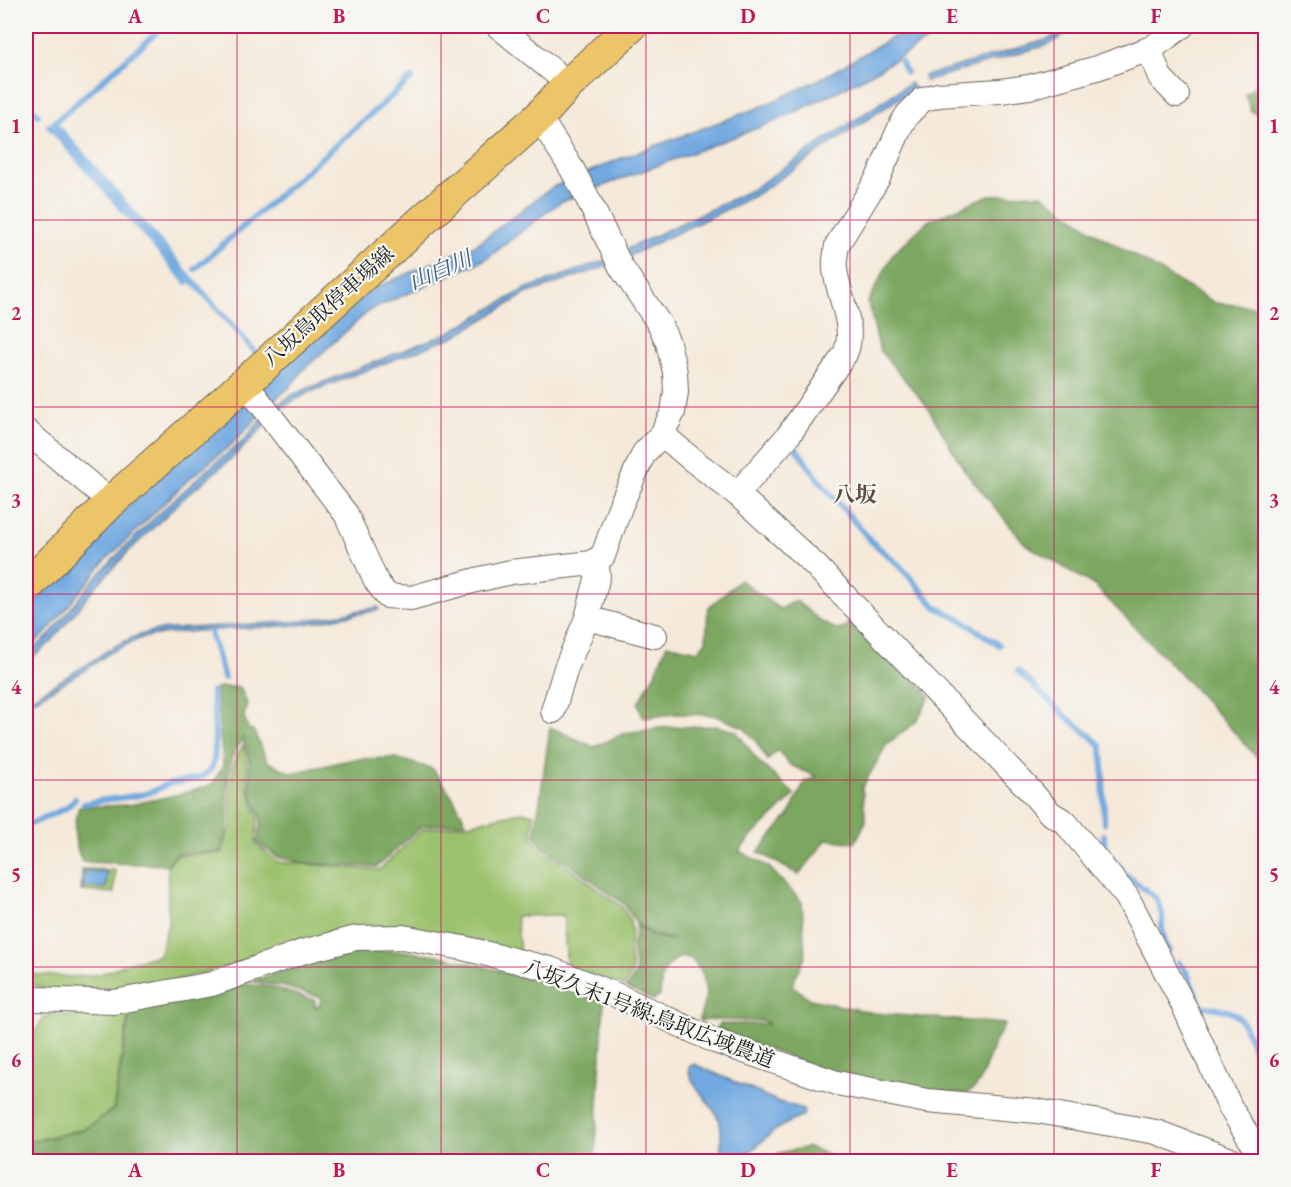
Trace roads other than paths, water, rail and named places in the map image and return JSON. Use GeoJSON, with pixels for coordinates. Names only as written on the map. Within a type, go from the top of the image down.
{"type":"FeatureCollection","features":[{"type":"Feature","properties":{"kind":"main road","name":"八坂鳥取停車場線"},"geometry":{"type":"LineString","coordinates":[[26,587],[111,502],[539,117],[631,26]]}},
{"type":"Feature","properties":{"kind":"street"},"geometry":{"type":"LineString","coordinates":[[498,26],[570,84]]}},
{"type":"Feature","properties":{"kind":"street"},"geometry":{"type":"LineString","coordinates":[[737,494],[788,436],[845,354],[849,345],[850,333],[835,269],[837,245],[878,178],[908,114],[922,100],[938,94],[1000,92],[1029,87],[1097,68],[1149,49],[1182,26]]}},
{"type":"Feature","properties":{"kind":"street"},"geometry":{"type":"LineString","coordinates":[[1149,49],[1160,77],[1177,95]]}},
{"type":"Feature","properties":{"kind":"street"},"geometry":{"type":"LineString","coordinates":[[245,383],[346,514],[376,581],[387,596],[411,598],[511,572],[592,563],[603,556],[620,507],[644,453],[662,434],[673,412],[676,392],[675,372],[668,342],[660,325],[621,267],[572,169],[539,117]]}},
{"type":"Feature","properties":{"kind":"street"},"geometry":{"type":"LineString","coordinates":[[26,431],[111,502]]}},
{"type":"Feature","properties":{"kind":"street"},"geometry":{"type":"LineString","coordinates":[[662,434],[737,494],[815,565],[1050,813],[1065,822],[1127,897],[1182,1005],[1230,1107],[1258,1152],[1261,1161]]}},
{"type":"Feature","properties":{"kind":"street"},"geometry":{"type":"LineString","coordinates":[[553,711],[566,668],[587,618],[598,575],[596,560]]}},
{"type":"Feature","properties":{"kind":"street"},"geometry":{"type":"LineString","coordinates":[[587,618],[655,636]]}},
{"type":"Feature","properties":{"kind":"street","name":"八坂久末1号線;鳥取広域農道"},"geometry":{"type":"LineString","coordinates":[[26,997],[114,1002],[212,984],[302,952],[356,938],[403,938],[463,948],[550,969],[614,994],[716,1041],[837,1083],[927,1101],[1037,1112],[1156,1132],[1236,1161]]}},
{"type":"Feature","properties":{"kind":"water","name":"山白川"},"geometry":{"type":"Polygon","coordinates":[[[912,26],[952,26],[876,71],[779,120],[563,201],[486,259],[370,310],[303,370],[289,388],[273,401],[233,443],[186,482],[106,560],[45,634],[26,650],[26,611],[126,507],[364,294],[477,244],[553,187],[617,160],[768,104],[820,79],[912,26]]]}},
{"type":"Feature","properties":{"kind":"water"},"geometry":{"type":"Polygon","coordinates":[[[1069,26],[1079,26],[1050,44],[925,81],[924,76],[1049,39],[1069,26]]]}},
{"type":"Feature","properties":{"kind":"water"},"geometry":{"type":"Polygon","coordinates":[[[910,83],[914,88],[754,196],[625,258],[623,251],[751,190],[910,83]]]}},
{"type":"Feature","properties":{"kind":"water"},"geometry":{"type":"Polygon","coordinates":[[[606,260],[607,266],[526,294],[455,336],[308,393],[281,408],[278,404],[294,394],[450,332],[525,289],[606,260]]]}},
{"type":"Feature","properties":{"kind":"water"},"geometry":{"type":"Polygon","coordinates":[[[264,417],[269,421],[240,451],[185,497],[129,551],[97,585],[51,642],[26,663],[26,655],[48,637],[93,581],[124,548],[207,470],[243,441],[264,417]]]}},
{"type":"Feature","properties":{"kind":"water"},"geometry":{"type":"Polygon","coordinates":[[[378,607],[379,610],[299,625],[161,634],[141,638],[113,651],[26,705],[26,701],[113,647],[136,636],[157,630],[303,621],[378,607]]]}},
{"type":"Feature","properties":{"kind":"water"},"geometry":{"type":"Polygon","coordinates":[[[84,871],[107,872],[106,888],[83,887],[84,871]]]}},
{"type":"Feature","properties":{"kind":"water"},"geometry":{"type":"Polygon","coordinates":[[[694,1064],[779,1102],[797,1107],[804,1111],[803,1116],[777,1129],[745,1154],[730,1156],[721,1153],[720,1124],[716,1113],[692,1080],[689,1067],[694,1064]]]}},
{"type":"Feature","properties":{"kind":"waterway"},"geometry":{"type":"LineString","coordinates":[[164,26],[54,123],[257,354]]}},
{"type":"Feature","properties":{"kind":"waterway"},"geometry":{"type":"LineString","coordinates":[[901,62],[906,72]]}},
{"type":"Feature","properties":{"kind":"waterway"},"geometry":{"type":"LineString","coordinates":[[195,269],[412,78]]}},
{"type":"Feature","properties":{"kind":"waterway"},"geometry":{"type":"LineString","coordinates":[[26,101],[38,115]]}},
{"type":"Feature","properties":{"kind":"waterway"},"geometry":{"type":"LineString","coordinates":[[49,126],[187,282]]}},
{"type":"Feature","properties":{"kind":"waterway"},"geometry":{"type":"LineString","coordinates":[[793,444],[818,479],[871,541],[899,565],[936,607],[963,621],[999,645]]}},
{"type":"Feature","properties":{"kind":"waterway"},"geometry":{"type":"LineString","coordinates":[[210,632],[224,678]]}},
{"type":"Feature","properties":{"kind":"waterway"},"geometry":{"type":"LineString","coordinates":[[1018,671],[1101,746],[1104,823]]}},
{"type":"Feature","properties":{"kind":"waterway"},"geometry":{"type":"LineString","coordinates":[[84,804],[148,793],[207,773],[211,769],[215,754],[212,691]]}},
{"type":"Feature","properties":{"kind":"waterway"},"geometry":{"type":"LineString","coordinates":[[26,826],[66,808],[75,799]]}},
{"type":"Feature","properties":{"kind":"waterway"},"geometry":{"type":"LineString","coordinates":[[1104,835],[1105,849],[1125,874],[1157,899],[1162,914],[1162,929],[1166,946],[1170,950]]}},
{"type":"Feature","properties":{"kind":"waterway"},"geometry":{"type":"LineString","coordinates":[[1179,962],[1188,975],[1201,1006],[1230,1012],[1242,1022],[1262,1076]]}},
{"type":"Feature","properties":{"kind":"district","name":"八坂"},"geometry":{"type":"Point","coordinates":[855,494]}}]}
